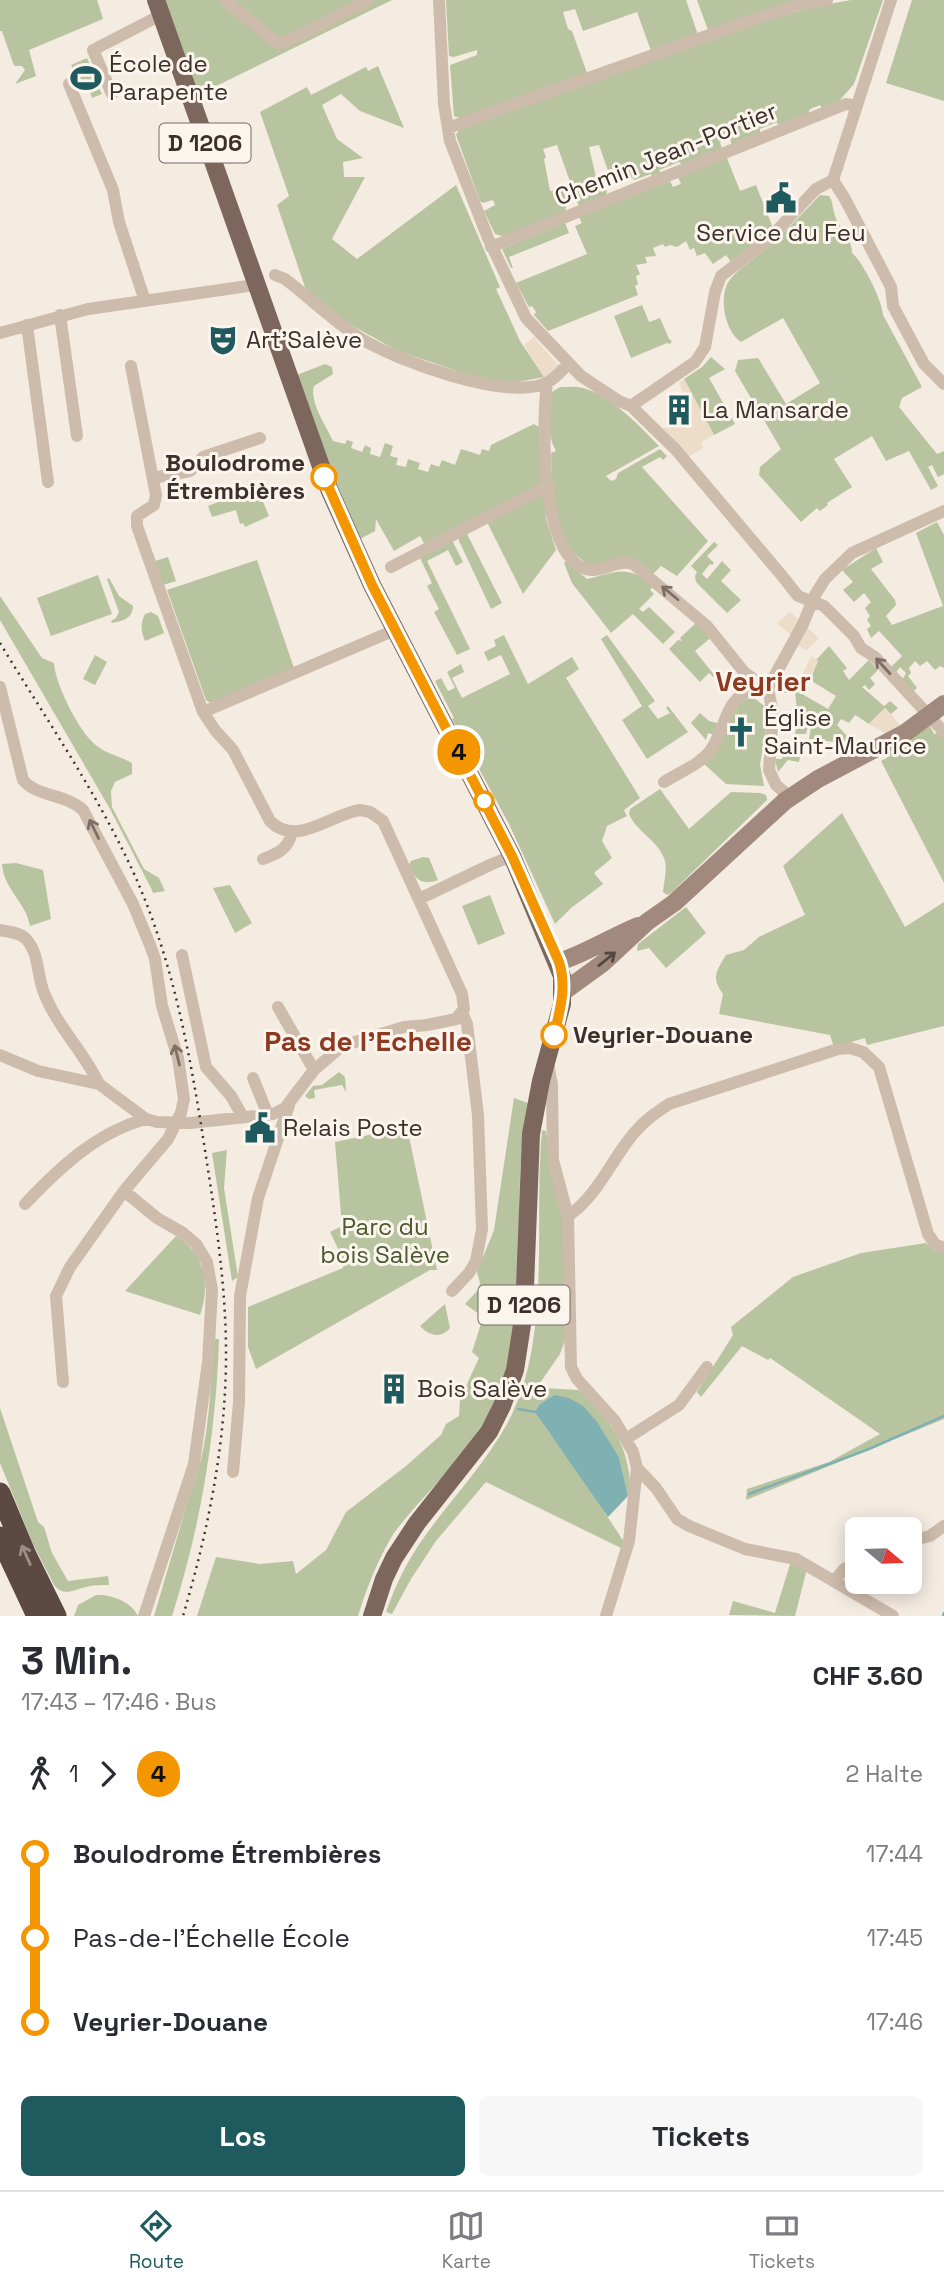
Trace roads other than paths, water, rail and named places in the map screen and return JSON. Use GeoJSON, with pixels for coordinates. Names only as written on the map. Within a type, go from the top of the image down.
{"type":"FeatureCollection","features":[{"type":"Feature","properties":{"kind":"highway"},"geometry":{"type":"LineString","coordinates":[[0,1493],[56,1616]]}},
{"type":"Feature","properties":{"kind":"highway"},"geometry":{"type":"LineString","coordinates":[[0,1537],[37,1616]]}},
{"type":"Feature","properties":{"kind":"main road","name":"D 1206"},"geometry":{"type":"LineString","coordinates":[[158,8],[329,489],[372,585],[512,856],[559,962],[563,986],[531,1134],[524,1312],[515,1370],[489,1432],[418,1523],[394,1559],[384,1579],[372,1616]]}},
{"type":"Feature","properties":{"kind":"main road"},"geometry":{"type":"LineString","coordinates":[[563,986],[603,963],[647,922],[674,903],[790,797],[890,742],[944,704]]}},
{"type":"Feature","properties":{"kind":"main road"},"geometry":{"type":"LineString","coordinates":[[559,962],[579,956],[614,936],[647,922]]}},
{"type":"Feature","properties":{"kind":"street"},"geometry":{"type":"LineString","coordinates":[[225,0],[279,44],[368,0]]}},
{"type":"Feature","properties":{"kind":"street"},"geometry":{"type":"LineString","coordinates":[[439,0],[448,128],[457,163],[491,247],[526,318],[568,364],[589,382],[631,406],[684,459],[794,593],[820,604],[831,614],[944,732]]}},
{"type":"Feature","properties":{"kind":"street"},"geometry":{"type":"LineString","coordinates":[[448,128],[746,22],[798,5],[827,0]]}},
{"type":"Feature","properties":{"kind":"street"},"geometry":{"type":"LineString","coordinates":[[631,406],[695,362],[703,353],[715,292],[722,276],[769,239],[816,189],[833,180],[891,0]]}},
{"type":"Feature","properties":{"kind":"street"},"geometry":{"type":"LineString","coordinates":[[112,94],[93,50],[158,8]]}},
{"type":"Feature","properties":{"kind":"street"},"geometry":{"type":"LineString","coordinates":[[69,84],[113,190],[119,222],[145,301]]}},
{"type":"Feature","properties":{"kind":"street","name":"Chemin Jean-Portier"},"geometry":{"type":"LineString","coordinates":[[491,247],[846,104],[857,106]]}},
{"type":"Feature","properties":{"kind":"street"},"geometry":{"type":"LineString","coordinates":[[833,180],[891,287],[893,306],[924,364],[944,384]]}},
{"type":"Feature","properties":{"kind":"street"},"geometry":{"type":"LineString","coordinates":[[275,275],[285,279],[360,338],[406,360],[446,374],[496,386],[517,388],[547,383],[568,364]]}},
{"type":"Feature","properties":{"kind":"street"},"geometry":{"type":"LineString","coordinates":[[0,333],[88,309],[255,285]]}},
{"type":"Feature","properties":{"kind":"street"},"geometry":{"type":"LineString","coordinates":[[60,315],[76,436]]}},
{"type":"Feature","properties":{"kind":"street"},"geometry":{"type":"LineString","coordinates":[[27,325],[48,482]]}},
{"type":"Feature","properties":{"kind":"street"},"geometry":{"type":"LineString","coordinates":[[131,366],[156,502],[152,508],[138,515],[137,526],[203,712],[233,750],[270,821],[282,830],[302,831],[355,811],[365,810],[375,814],[387,828],[462,994],[462,1012],[466,1020],[478,1115],[482,1229],[478,1255],[473,1266],[452,1291]]}},
{"type":"Feature","properties":{"kind":"street"},"geometry":{"type":"LineString","coordinates":[[547,383],[543,418],[552,523],[565,553],[580,567],[593,571],[626,562],[633,564],[673,595],[720,640],[744,673],[763,686],[773,715],[769,771],[776,785],[790,797]]}},
{"type":"Feature","properties":{"kind":"street"},"geometry":{"type":"LineString","coordinates":[[153,478],[190,471],[203,457],[260,438]]}},
{"type":"Feature","properties":{"kind":"street"},"geometry":{"type":"LineString","coordinates":[[391,567],[542,489],[549,488]]}},
{"type":"Feature","properties":{"kind":"street"},"geometry":{"type":"LineString","coordinates":[[664,782],[708,753],[730,706],[740,695],[763,686],[803,624],[825,579],[852,554],[944,511]]}},
{"type":"Feature","properties":{"kind":"street"},"geometry":{"type":"LineString","coordinates":[[203,712],[395,630]]}},
{"type":"Feature","properties":{"kind":"street"},"geometry":{"type":"LineString","coordinates":[[0,687],[23,780],[30,787],[68,799],[83,810],[141,921],[155,959],[162,1006],[182,1077],[184,1099],[168,1139],[124,1191],[70,1267],[58,1289],[56,1296],[63,1382]]}},
{"type":"Feature","properties":{"kind":"street"},"geometry":{"type":"LineString","coordinates":[[263,859],[285,849],[292,832]]}},
{"type":"Feature","properties":{"kind":"street"},"geometry":{"type":"LineString","coordinates":[[419,899],[512,856]]}},
{"type":"Feature","properties":{"kind":"street"},"geometry":{"type":"LineString","coordinates":[[0,930],[21,935],[27,940],[37,960],[43,992],[64,1029],[90,1065],[99,1084]]}},
{"type":"Feature","properties":{"kind":"street"},"geometry":{"type":"LineString","coordinates":[[182,955],[206,1067],[231,1096],[243,1117]]}},
{"type":"Feature","properties":{"kind":"street"},"geometry":{"type":"LineString","coordinates":[[278,1007],[317,1067]]}},
{"type":"Feature","properties":{"kind":"street"},"geometry":{"type":"LineString","coordinates":[[233,1472],[239,1402],[240,1296],[258,1198],[290,1104],[317,1067],[334,1051],[350,1042],[404,1027],[453,1020],[462,1012]]}},
{"type":"Feature","properties":{"kind":"street"},"geometry":{"type":"LineString","coordinates":[[568,1216],[587,1199],[635,1132],[653,1114],[669,1104],[817,1054],[850,1048],[866,1054],[878,1067],[928,1234],[935,1244],[944,1248]]}},
{"type":"Feature","properties":{"kind":"street"},"geometry":{"type":"LineString","coordinates":[[3,1057],[38,1071],[99,1084],[146,1119],[165,1123],[268,1115],[290,1104]]}},
{"type":"Feature","properties":{"kind":"street"},"geometry":{"type":"LineString","coordinates":[[547,1058],[552,1085],[552,1160],[568,1216],[571,1367],[577,1378],[610,1413],[633,1452],[637,1468],[629,1541],[606,1616]]}},
{"type":"Feature","properties":{"kind":"street"},"geometry":{"type":"LineString","coordinates":[[253,1078],[268,1115]]}},
{"type":"Feature","properties":{"kind":"street"},"geometry":{"type":"LineString","coordinates":[[25,1204],[50,1178],[96,1141],[121,1126],[146,1119]]}},
{"type":"Feature","properties":{"kind":"street"},"geometry":{"type":"LineString","coordinates":[[124,1191],[157,1218],[196,1244],[207,1262],[212,1290],[208,1362],[194,1464],[144,1616]]}},
{"type":"Feature","properties":{"kind":"street"},"geometry":{"type":"LineString","coordinates":[[626,1438],[679,1405],[707,1367]]}},
{"type":"Feature","properties":{"kind":"street"},"geometry":{"type":"LineString","coordinates":[[637,1468],[656,1488],[677,1519],[689,1526],[745,1549],[796,1559],[893,1616]]}},
{"type":"Feature","properties":{"kind":"street"},"geometry":{"type":"LineString","coordinates":[[922,1538],[944,1526]]}},
{"type":"Feature","properties":{"kind":"street"},"geometry":{"type":"LineString","coordinates":[[835,1580],[845,1569]]}},
{"type":"Feature","properties":{"kind":"water"},"geometry":{"type":"Polygon","coordinates":[[[554,1395],[569,1398],[583,1406],[598,1423],[619,1457],[628,1496],[608,1517],[535,1412],[540,1404],[554,1395]]]}},
{"type":"Feature","properties":{"kind":"waterway"},"geometry":{"type":"LineString","coordinates":[[518,1409],[535,1412]]}},
{"type":"Feature","properties":{"kind":"waterway"},"geometry":{"type":"LineString","coordinates":[[749,1494],[869,1449],[944,1416]]}},
{"type":"Feature","properties":{"kind":"railway"},"geometry":{"type":"LineString","coordinates":[[0,643],[88,786],[135,876],[159,938],[191,1065],[218,1238],[226,1380],[215,1482],[201,1550],[183,1616]]}},
{"type":"Feature","properties":{"kind":"place","name":"École de Parapente"},"geometry":{"type":"Point","coordinates":[86,78]}},
{"type":"Feature","properties":{"kind":"place","name":"Service du Feu"},"geometry":{"type":"Point","coordinates":[781,198]}},
{"type":"Feature","properties":{"kind":"place","name":"Art’Salève"},"geometry":{"type":"Point","coordinates":[223,340]}},
{"type":"Feature","properties":{"kind":"place","name":"La Mansarde"},"geometry":{"type":"Point","coordinates":[679,410]}},
{"type":"Feature","properties":{"kind":"place","name":"Boulodrome Étrembières"},"geometry":{"type":"Point","coordinates":[324,477]}},
{"type":"Feature","properties":{"kind":"place","name":"Église Saint-Maurice"},"geometry":{"type":"Point","coordinates":[741,732]}},
{"type":"Feature","properties":{"kind":"place","name":"Veyrier-Douane"},"geometry":{"type":"Point","coordinates":[554,1035]}},
{"type":"Feature","properties":{"kind":"place","name":"Relais Poste"},"geometry":{"type":"Point","coordinates":[260,1128]}},
{"type":"Feature","properties":{"kind":"place","name":"Bois Salève"},"geometry":{"type":"Point","coordinates":[394,1389]}},
{"type":"Feature","properties":{"kind":"district","name":"Veyrier"},"geometry":{"type":"Point","coordinates":[763,681]}},
{"type":"Feature","properties":{"kind":"district","name":"Pas de l'Echelle"},"geometry":{"type":"Point","coordinates":[368,1041]}},
{"type":"Feature","properties":{"kind":"park label","name":"Parc du bois Salève"},"geometry":{"type":"Point","coordinates":[385,1241]}}]}
